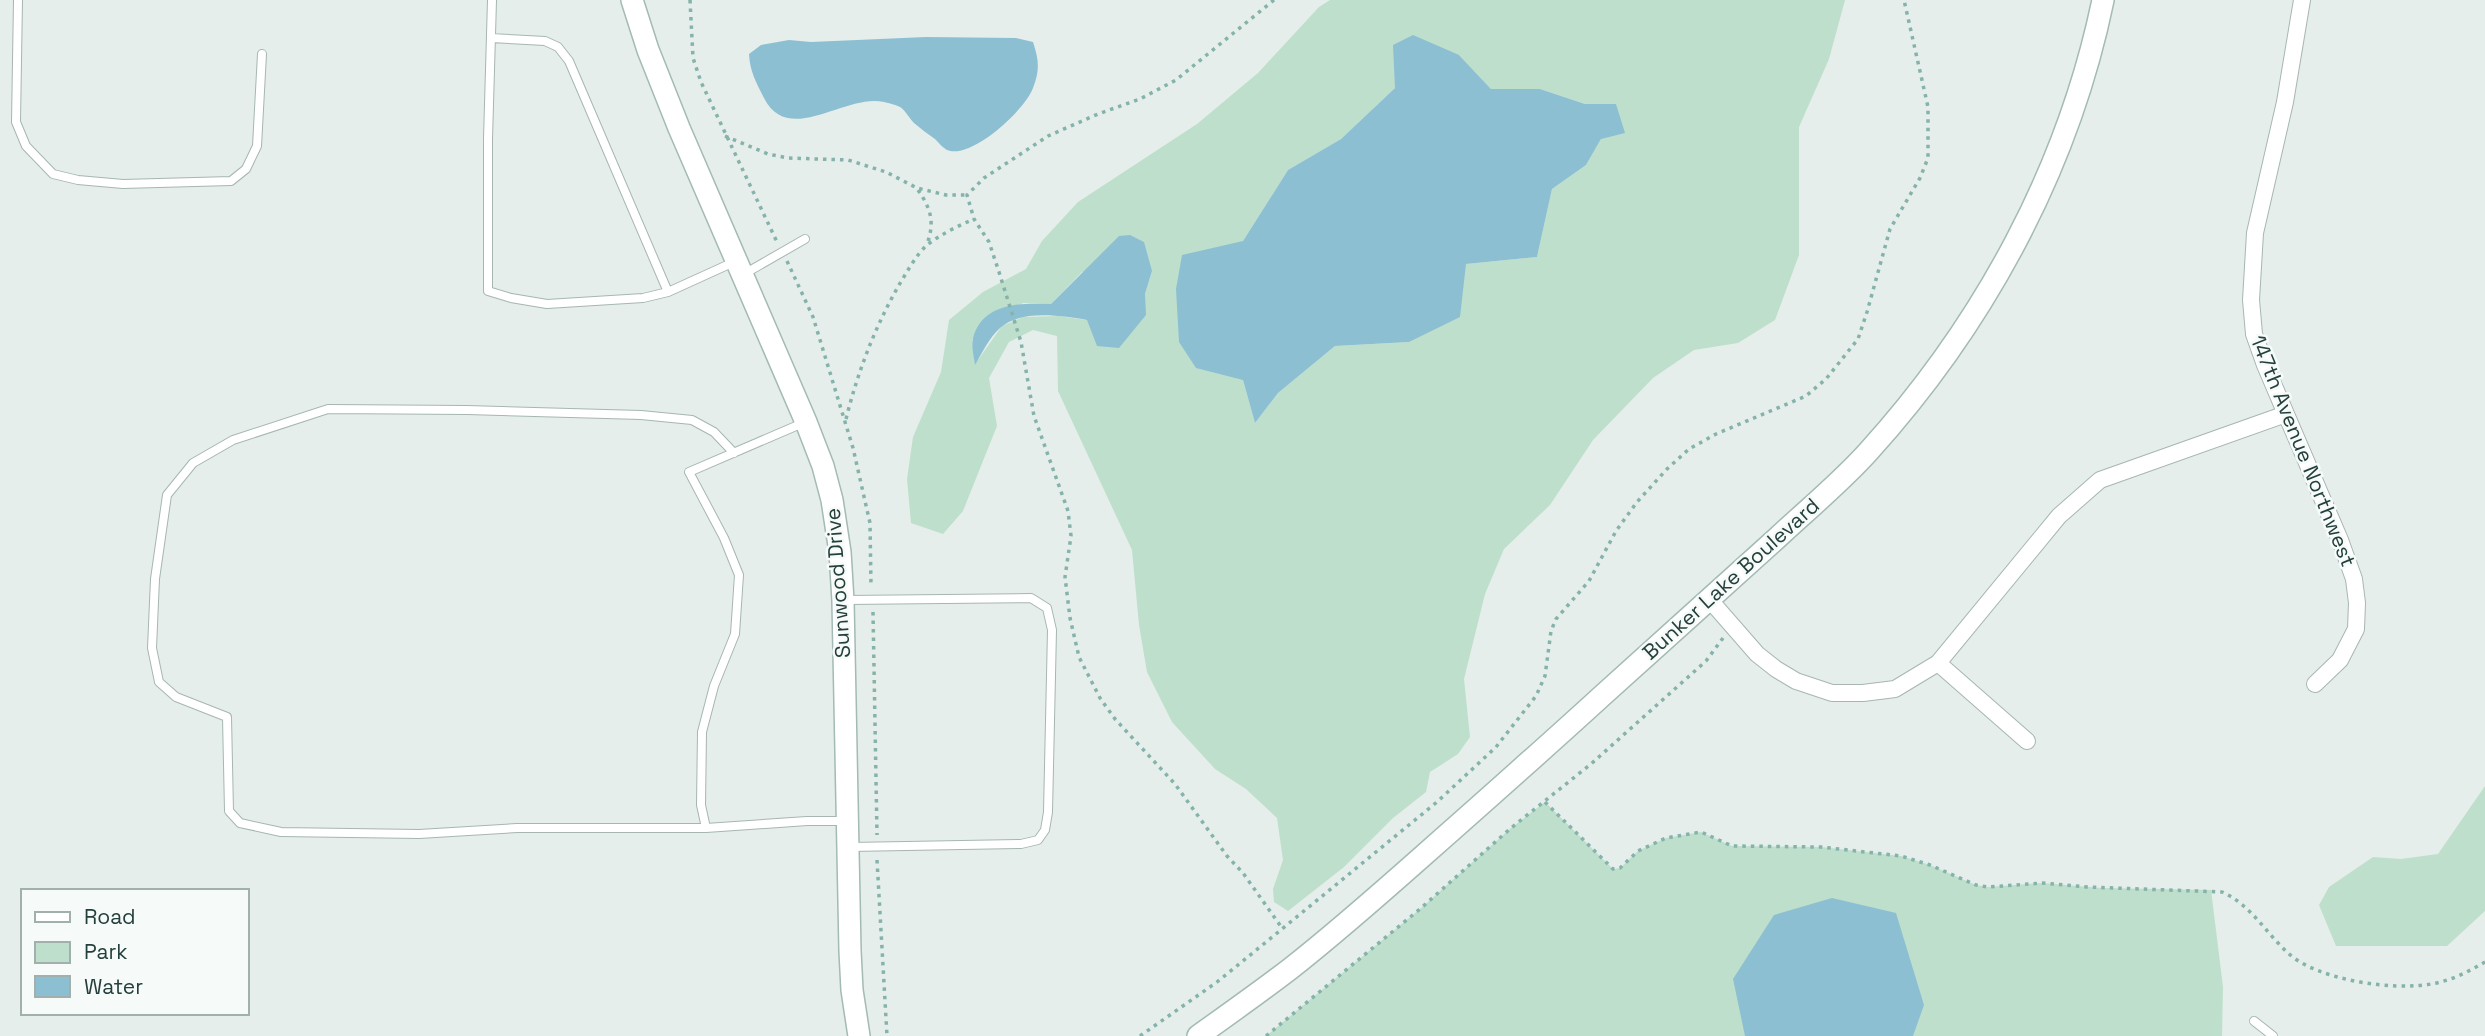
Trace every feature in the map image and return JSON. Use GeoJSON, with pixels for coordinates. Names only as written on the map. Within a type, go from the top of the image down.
{"type":"FeatureCollection","features":[{"type":"Feature","properties":{"kind":"main road","name":"Sunwood Drive"},"geometry":{"type":"LineString","coordinates":[[632,0],[678,128],[806,422],[832,500],[840,552],[843,601],[852,990],[859,1036]]}},
{"type":"Feature","properties":{"kind":"main road","name":"Bunker Lake Boulevard"},"geometry":{"type":"LineString","coordinates":[[1198,1036],[1290,969],[1382,892],[1866,455],[1912,401],[1968,324],[2018,237],[2054,159],[2086,70],[2103,0]]}},
{"type":"Feature","properties":{"kind":"street","name":"147th Avenue Northwest"},"geometry":{"type":"LineString","coordinates":[[2302,0],[2285,102],[2255,233],[2251,300],[2254,334],[2354,579],[2356,629],[2340,660],[2315,684]]}},
{"type":"Feature","properties":{"kind":"street"},"geometry":{"type":"LineString","coordinates":[[1709,599],[1757,654],[1776,670],[1796,681],[1832,693],[1895,689],[1938,663],[2059,516],[2100,480],[2286,414]]}},
{"type":"Feature","properties":{"kind":"street"},"geometry":{"type":"LineString","coordinates":[[1938,663],[2027,741]]}},
{"type":"Feature","properties":{"kind":"lane"},"geometry":{"type":"LineString","coordinates":[[18,0],[16,122],[26,146],[53,174],[78,180],[123,184],[231,181],[246,169],[257,146],[262,54]]}},
{"type":"Feature","properties":{"kind":"lane"},"geometry":{"type":"LineString","coordinates":[[492,0],[488,291],[547,304],[643,298],[739,268],[805,239]]}},
{"type":"Feature","properties":{"kind":"lane"},"geometry":{"type":"LineString","coordinates":[[491,37],[545,41],[558,47],[569,61],[668,292]]}},
{"type":"Feature","properties":{"kind":"lane"},"geometry":{"type":"LineString","coordinates":[[734,453],[713,432],[692,420],[641,415],[467,410],[328,409],[233,440],[193,463],[167,495],[155,579],[152,648],[159,682],[176,697],[227,717],[229,811],[240,823],[281,832],[419,834],[517,828],[706,828],[848,821]]}},
{"type":"Feature","properties":{"kind":"lane"},"geometry":{"type":"LineString","coordinates":[[706,828],[701,805],[702,733],[714,686],[735,635],[739,575],[724,538],[689,472],[806,422]]}},
{"type":"Feature","properties":{"kind":"lane"},"geometry":{"type":"LineString","coordinates":[[843,601],[1031,598],[1047,608],[1052,630],[1048,812],[1045,830],[1038,840],[1021,844],[849,847]]}},
{"type":"Feature","properties":{"kind":"lane"},"geometry":{"type":"LineString","coordinates":[[2254,1021],[2273,1036]]}},
{"type":"Feature","properties":{"kind":"path"},"geometry":{"type":"LineString","coordinates":[[725,136],[768,154],[867,165],[917,188],[946,195],[967,195],[984,178],[1048,136],[1139,99],[1176,80],[1274,0]]}},
{"type":"Feature","properties":{"kind":"path"},"geometry":{"type":"LineString","coordinates":[[1140,1036],[1217,982],[1437,803],[1496,747],[1536,696],[1545,676],[1551,631],[1556,620],[1590,581],[1616,531],[1637,502],[1689,449],[1716,434],[1805,396],[1826,380],[1857,339],[1890,229],[1920,178],[1928,158],[1928,107],[1904,0]]}},
{"type":"Feature","properties":{"kind":"path"},"geometry":{"type":"LineString","coordinates":[[846,421],[855,382],[868,346],[895,293],[926,247],[932,221],[931,211],[917,188]]}},
{"type":"Feature","properties":{"kind":"path"},"geometry":{"type":"LineString","coordinates":[[967,195],[974,219],[989,242],[999,272],[1021,342],[1034,416],[1068,511],[1071,536],[1065,577],[1070,618],[1079,657],[1100,698],[1115,719],[1175,784],[1282,928]]}},
{"type":"Feature","properties":{"kind":"path"},"geometry":{"type":"LineString","coordinates":[[926,247],[974,219]]}},
{"type":"Feature","properties":{"kind":"path"},"geometry":{"type":"LineString","coordinates":[[1266,1036],[1420,909],[1706,661],[1732,626]]}},
{"type":"Feature","properties":{"kind":"path"},"geometry":{"type":"LineString","coordinates":[[1545,802],[1612,869],[1620,868],[1639,851],[1667,838],[1701,832],[1732,846],[1821,847],[1901,856],[1976,885],[1988,887],[2042,883],[2222,892],[2241,902],[2280,946],[2298,961],[2315,971],[2344,978],[2410,986],[2432,984],[2457,976],[2485,962]]}},
{"type":"Feature","properties":{"kind":"green space"},"geometry":{"type":"Polygon","coordinates":[[[1330,0],[1845,0],[1829,59],[1799,127],[1799,255],[1775,320],[1738,343],[1694,350],[1653,378],[1593,440],[1550,505],[1504,549],[1485,594],[1464,679],[1470,737],[1458,754],[1430,772],[1426,792],[1393,818],[1344,867],[1288,911],[1274,902],[1273,889],[1283,860],[1277,818],[1246,789],[1215,769],[1172,722],[1147,672],[1139,625],[1132,550],[1058,391],[1057,336],[1033,330],[1009,342],[989,378],[997,426],[963,511],[943,534],[911,523],[907,479],[913,437],[941,372],[949,320],[983,292],[1026,269],[1042,241],[1078,202],[1197,124],[1258,73],[1319,7],[1330,0]],[[1459,55],[1395,88],[1341,139],[1288,170],[1243,241],[1243,380],[1255,423],[1278,393],[1335,346],[1409,342],[1466,264],[1537,257],[1552,189],[1586,165],[1616,104],[1585,104],[1540,89],[1491,89],[1459,55]],[[1152,271],[1082,272],[1051,304],[1023,303],[979,326],[972,340],[975,364],[1002,326],[1023,317],[1058,316],[1087,320],[1145,315],[1145,294],[1152,271]]]}},
{"type":"Feature","properties":{"kind":"green space"},"geometry":{"type":"Polygon","coordinates":[[[2485,786],[2485,911],[2447,946],[2336,946],[2319,905],[2329,887],[2373,857],[2401,859],[2438,854],[2485,786]]]}},
{"type":"Feature","properties":{"kind":"green space"},"geometry":{"type":"Polygon","coordinates":[[[1545,802],[1613,869],[1620,868],[1638,851],[1666,838],[1701,832],[1732,846],[1821,847],[1901,856],[1976,885],[1988,887],[2042,883],[2102,888],[2211,890],[2223,987],[2222,1036],[1266,1036],[1545,802]]]}},
{"type":"Feature","properties":{"kind":"water"},"geometry":{"type":"Polygon","coordinates":[[[1413,35],[1459,55],[1491,89],[1540,89],[1585,104],[1616,104],[1625,133],[1601,139],[1586,165],[1552,189],[1537,257],[1466,264],[1460,317],[1409,342],[1335,346],[1278,393],[1255,423],[1243,380],[1196,368],[1179,342],[1176,289],[1182,255],[1243,241],[1288,170],[1341,139],[1395,88],[1393,45],[1413,35]]]}},
{"type":"Feature","properties":{"kind":"water"},"geometry":{"type":"Polygon","coordinates":[[[926,37],[1016,38],[1033,42],[1038,70],[1028,97],[1009,120],[983,141],[969,148],[947,150],[914,123],[902,108],[884,102],[869,101],[819,115],[788,118],[775,112],[764,98],[754,77],[749,54],[761,45],[789,40],[811,42],[926,37]]]}},
{"type":"Feature","properties":{"kind":"water"},"geometry":{"type":"Polygon","coordinates":[[[1130,235],[1144,242],[1152,271],[1145,294],[1146,315],[1119,348],[1097,346],[1087,320],[1030,316],[1009,322],[1000,328],[975,365],[973,338],[985,317],[1005,307],[1051,304],[1119,236],[1130,235]]]}},
{"type":"Feature","properties":{"kind":"water"},"geometry":{"type":"Polygon","coordinates":[[[1832,898],[1896,913],[1924,1005],[1913,1036],[1745,1036],[1733,979],[1774,915],[1832,898]]]}}]}
